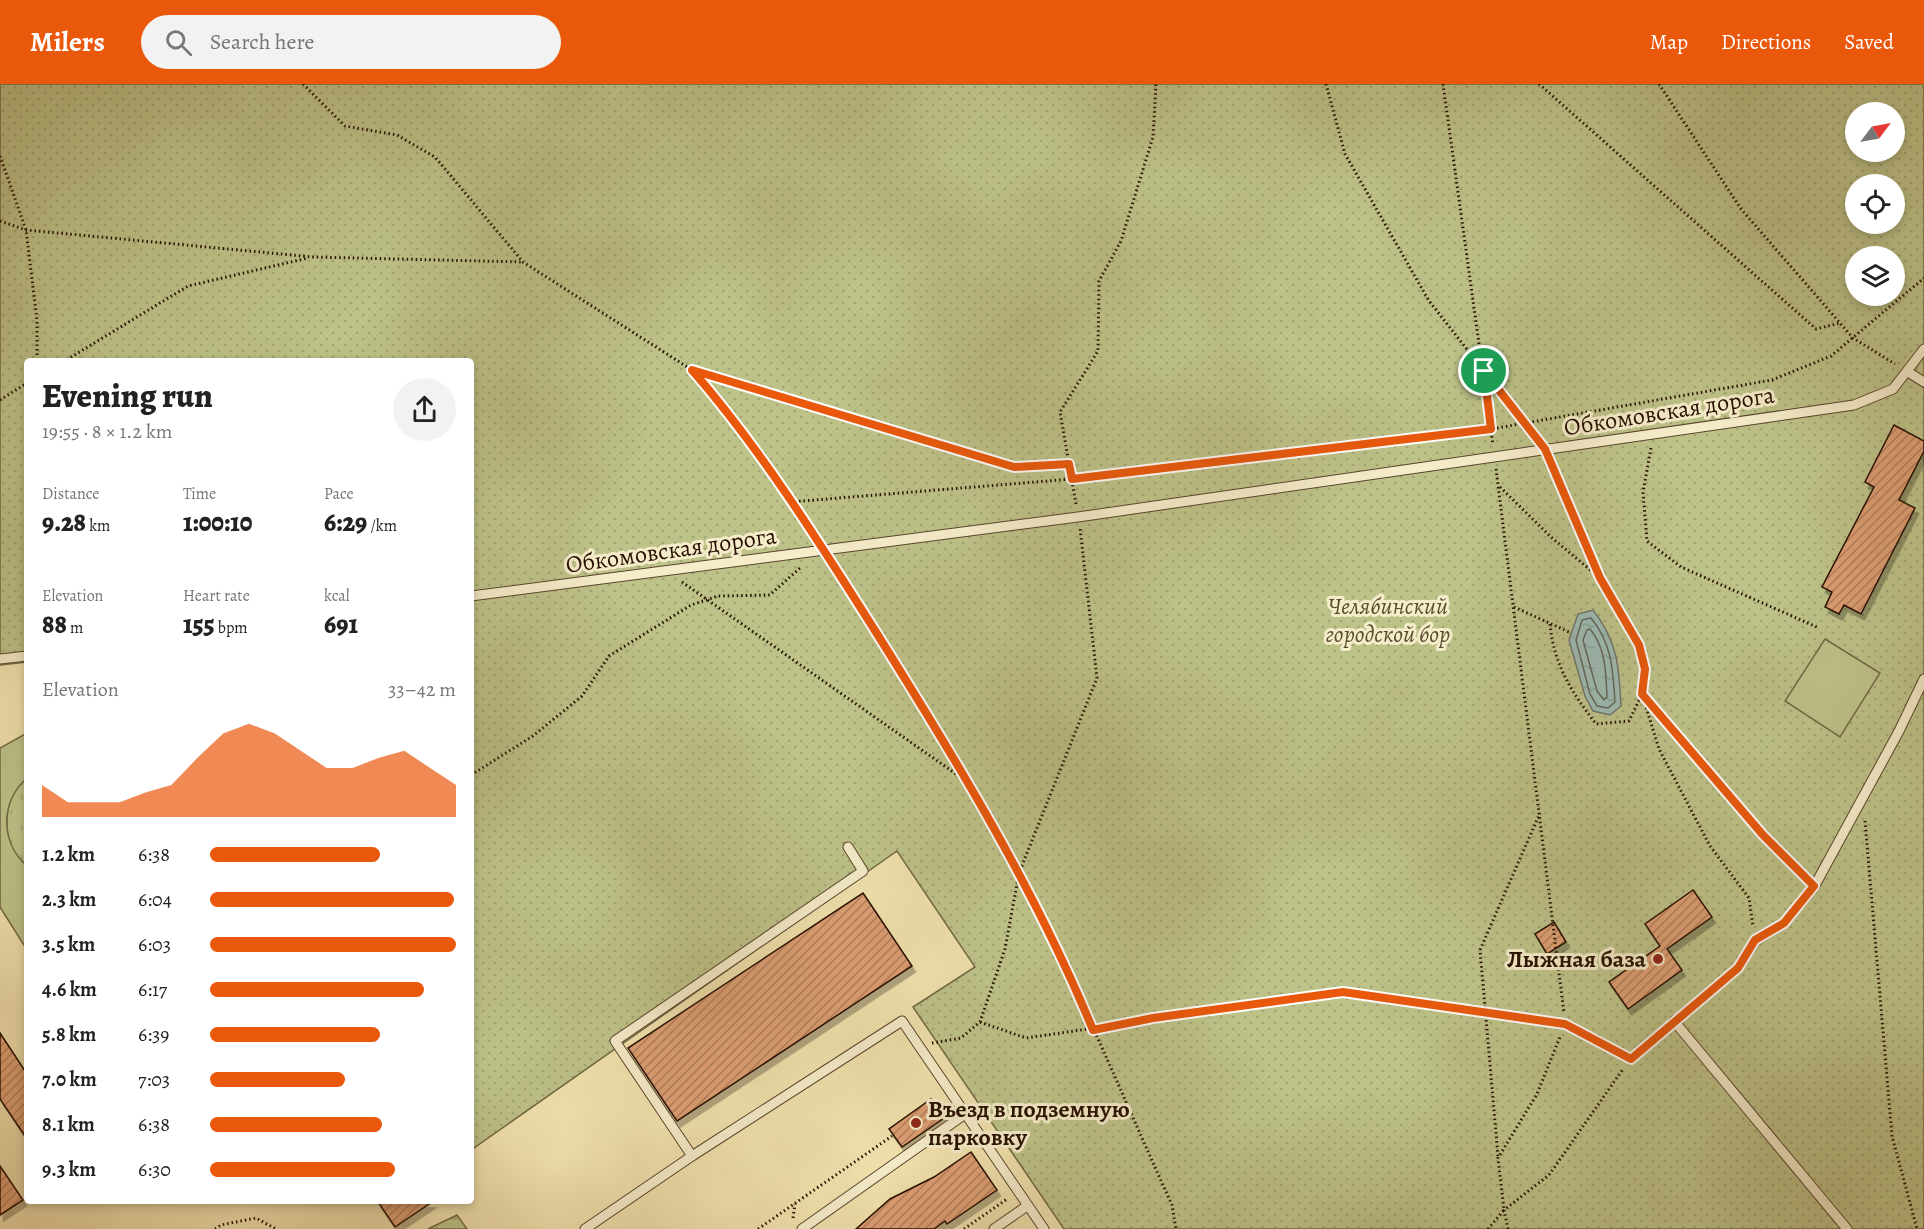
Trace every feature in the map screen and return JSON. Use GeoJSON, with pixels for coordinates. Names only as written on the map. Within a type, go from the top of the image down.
{"type":"FeatureCollection","features":[{"type":"Feature","properties":{"kind":"lane","name":"Обкомовская дорога"},"geometry":{"type":"LineString","coordinates":[[474,597],[1078,517],[1654,432],[1854,405],[1893,389],[1924,349]]}},
{"type":"Feature","properties":{"kind":"lane"},"geometry":{"type":"LineString","coordinates":[[1908,372],[1924,382]]}},
{"type":"Feature","properties":{"kind":"lane"},"geometry":{"type":"LineString","coordinates":[[0,660],[24,656]]}},
{"type":"Feature","properties":{"kind":"lane"},"geometry":{"type":"LineString","coordinates":[[1565,1024],[1631,1059],[1738,968],[1755,940],[1784,923],[1814,886],[1924,679]]}},
{"type":"Feature","properties":{"kind":"lane"},"geometry":{"type":"LineString","coordinates":[[692,1156],[615,1041],[863,871],[848,848]]}},
{"type":"Feature","properties":{"kind":"lane"},"geometry":{"type":"LineString","coordinates":[[585,1229],[692,1156],[902,1021],[1044,1229]]}},
{"type":"Feature","properties":{"kind":"lane"},"geometry":{"type":"LineString","coordinates":[[1674,1022],[1847,1229]]}},
{"type":"Feature","properties":{"kind":"lane"},"geometry":{"type":"LineString","coordinates":[[802,1229],[965,1114]]}},
{"type":"Feature","properties":{"kind":"lane"},"geometry":{"type":"LineString","coordinates":[[994,1229],[1027,1206]]}},
{"type":"Feature","properties":{"kind":"path"},"geometry":{"type":"LineString","coordinates":[[303,84],[345,126],[397,135],[435,157],[522,262],[692,370],[1014,467],[1069,464]]}},
{"type":"Feature","properties":{"kind":"path"},"geometry":{"type":"LineString","coordinates":[[918,1046],[961,1038],[980,1022],[1005,950],[1019,873],[1097,678],[1078,517],[1060,412],[1098,351],[1099,281],[1121,241],[1153,137],[1156,84]]}},
{"type":"Feature","properties":{"kind":"path"},"geometry":{"type":"LineString","coordinates":[[1326,84],[1345,154],[1429,301],[1545,449],[1600,578],[1639,645],[1645,669],[1642,694],[1629,721],[1596,723],[1572,692],[1552,650],[1550,624]]}},
{"type":"Feature","properties":{"kind":"path"},"geometry":{"type":"LineString","coordinates":[[1443,84],[1499,486],[1565,1024],[1537,1094],[1498,1158]]}},
{"type":"Feature","properties":{"kind":"path"},"geometry":{"type":"LineString","coordinates":[[1539,84],[1816,329],[1840,323]]}},
{"type":"Feature","properties":{"kind":"path"},"geometry":{"type":"LineString","coordinates":[[1659,84],[1741,209],[1853,338],[1908,372]]}},
{"type":"Feature","properties":{"kind":"path"},"geometry":{"type":"LineString","coordinates":[[0,156],[26,230],[37,320],[38,358]]}},
{"type":"Feature","properties":{"kind":"path"},"geometry":{"type":"LineString","coordinates":[[0,222],[26,230],[313,257],[522,262]]}},
{"type":"Feature","properties":{"kind":"path"},"geometry":{"type":"LineString","coordinates":[[70,358],[188,286],[313,257]]}},
{"type":"Feature","properties":{"kind":"path"},"geometry":{"type":"LineString","coordinates":[[790,502],[1072,479],[1491,429],[1772,380],[1831,356],[1924,278]]}},
{"type":"Feature","properties":{"kind":"path"},"geometry":{"type":"LineString","coordinates":[[692,370],[714,395],[823,549],[968,782],[1019,873],[1067,968],[1172,1205],[1176,1229]]}},
{"type":"Feature","properties":{"kind":"path"},"geometry":{"type":"LineString","coordinates":[[0,400],[24,385]]}},
{"type":"Feature","properties":{"kind":"path"},"geometry":{"type":"LineString","coordinates":[[1654,432],[1643,492],[1647,542],[1681,567],[1819,628]]}},
{"type":"Feature","properties":{"kind":"path"},"geometry":{"type":"LineString","coordinates":[[1499,486],[1552,538],[1600,578]]}},
{"type":"Feature","properties":{"kind":"path"},"geometry":{"type":"LineString","coordinates":[[474,773],[533,736],[582,696],[609,656],[691,604],[718,596],[770,595],[823,549]]}},
{"type":"Feature","properties":{"kind":"path"},"geometry":{"type":"LineString","coordinates":[[667,570],[705,600],[968,782]]}},
{"type":"Feature","properties":{"kind":"path"},"geometry":{"type":"LineString","coordinates":[[1514,607],[1569,632]]}},
{"type":"Feature","properties":{"kind":"path"},"geometry":{"type":"LineString","coordinates":[[1642,694],[1763,835],[1814,886]]}},
{"type":"Feature","properties":{"kind":"path"},"geometry":{"type":"LineString","coordinates":[[1642,694],[1659,749],[1710,846],[1749,898],[1755,940]]}},
{"type":"Feature","properties":{"kind":"path"},"geometry":{"type":"LineString","coordinates":[[1862,797],[1892,1136],[1917,1229]]}},
{"type":"Feature","properties":{"kind":"path"},"geometry":{"type":"LineString","coordinates":[[1508,1229],[1498,1158],[1480,950],[1540,811]]}},
{"type":"Feature","properties":{"kind":"path"},"geometry":{"type":"LineString","coordinates":[[980,1022],[1026,1038],[1343,992],[1565,1024]]}},
{"type":"Feature","properties":{"kind":"path"},"geometry":{"type":"LineString","coordinates":[[1488,1229],[1504,1210],[1549,1175],[1631,1059]]}},
{"type":"Feature","properties":{"kind":"path"},"geometry":{"type":"LineString","coordinates":[[758,1229],[892,1136]]}},
{"type":"Feature","properties":{"kind":"path"},"geometry":{"type":"LineString","coordinates":[[964,1229],[1018,1191]]}},
{"type":"Feature","properties":{"kind":"path"},"geometry":{"type":"LineString","coordinates":[[792,1220],[795,1203]]}},
{"type":"Feature","properties":{"kind":"path"},"geometry":{"type":"LineString","coordinates":[[214,1229],[221,1225],[256,1218],[276,1229]]}},
{"type":"Feature","properties":{"kind":"green space","name":"Челябинский городской бор"},"geometry":{"type":"Polygon","coordinates":[[[0,84],[1924,84],[1924,1229],[1064,1229],[913,1007],[975,967],[897,851],[474,1148],[474,358],[24,358],[24,662],[0,665],[0,84]]]}},
{"type":"Feature","properties":{"kind":"green space"},"geometry":{"type":"Polygon","coordinates":[[[1825,639],[1880,673],[1840,737],[1785,701],[1825,639]]]}},
{"type":"Feature","properties":{"kind":"green space"},"geometry":{"type":"Polygon","coordinates":[[[24,735],[24,781],[12,798],[7,822],[12,846],[24,863],[24,945],[0,907],[0,748],[24,735]]]}},
{"type":"Feature","properties":{"kind":"green space"},"geometry":{"type":"Polygon","coordinates":[[[24,781],[24,863],[12,846],[7,822],[8,810],[18,788],[24,781]]]}},
{"type":"Feature","properties":{"kind":"green space"},"geometry":{"type":"Polygon","coordinates":[[[457,1215],[467,1229],[428,1229],[457,1215]]]}},
{"type":"Feature","properties":{"kind":"water"},"geometry":{"type":"Polygon","coordinates":[[[1593,610],[1608,633],[1618,667],[1621,706],[1610,715],[1593,711],[1585,696],[1569,640],[1578,614],[1593,610]]]}},
{"type":"Feature","properties":{"kind":"building"},"geometry":{"type":"Polygon","coordinates":[[[1894,425],[1924,441],[1924,451],[1899,500],[1915,508],[1861,614],[1844,605],[1839,614],[1825,607],[1832,592],[1822,587],[1874,487],[1865,482],[1894,425]]]}},
{"type":"Feature","properties":{"kind":"building","name":"Лыжная база"},"geometry":{"type":"Polygon","coordinates":[[[1693,890],[1712,917],[1667,949],[1682,970],[1628,1009],[1609,982],[1660,946],[1645,924],[1693,890]]]}},
{"type":"Feature","properties":{"kind":"building"},"geometry":{"type":"Polygon","coordinates":[[[863,893],[912,966],[677,1121],[628,1048],[863,893]]]}},
{"type":"Feature","properties":{"kind":"building"},"geometry":{"type":"Polygon","coordinates":[[[1554,922],[1566,942],[1547,954],[1535,934],[1554,922]]]}},
{"type":"Feature","properties":{"kind":"building"},"geometry":{"type":"Polygon","coordinates":[[[0,1033],[24,1069],[24,1135],[0,1099],[0,1033]]]}},
{"type":"Feature","properties":{"kind":"building","name":"Въезд в подземную парковку"},"geometry":{"type":"Polygon","coordinates":[[[931,1099],[944,1118],[902,1147],[889,1129],[931,1099]]]}},
{"type":"Feature","properties":{"kind":"building"},"geometry":{"type":"Polygon","coordinates":[[[971,1152],[997,1190],[947,1224],[945,1221],[934,1229],[856,1229],[890,1199],[934,1177],[971,1152]]]}},
{"type":"Feature","properties":{"kind":"building"},"geometry":{"type":"Polygon","coordinates":[[[0,1166],[23,1200],[0,1215],[0,1166]]]}},
{"type":"Feature","properties":{"kind":"building"},"geometry":{"type":"Polygon","coordinates":[[[379,1204],[429,1204],[395,1227],[379,1204]]]}},
{"type":"Feature","properties":{"kind":"place","name":"Лыжная база"},"geometry":{"type":"Point","coordinates":[1658,959]}},
{"type":"Feature","properties":{"kind":"place","name":"Въезд в подземную парковку"},"geometry":{"type":"Point","coordinates":[916,1123]}},
{"type":"Feature","properties":{"kind":"route"},"geometry":{"type":"LineString","coordinates":[[692,370],[1014,467],[1069,464],[1072,479],[1491,429],[1484,371],[1545,449],[1600,578],[1639,645],[1645,669],[1642,694],[1763,835],[1814,886],[1784,923],[1755,940],[1738,968],[1631,1059],[1565,1024],[1343,992],[1153,1018],[1093,1030],[1067,968],[1019,873],[940,734],[823,549],[714,395],[692,370]]}}]}
